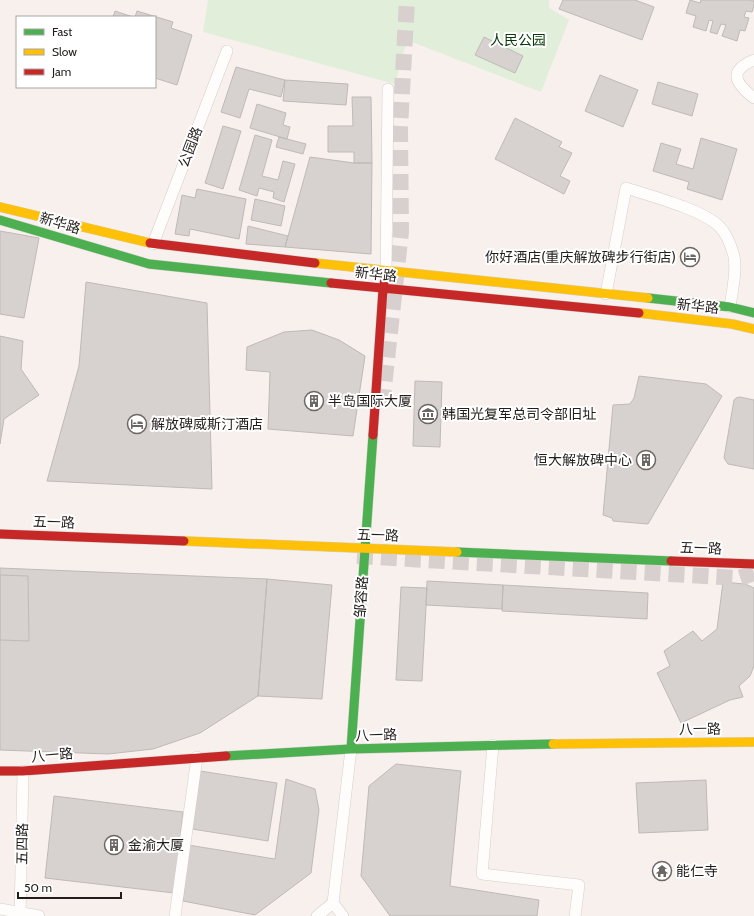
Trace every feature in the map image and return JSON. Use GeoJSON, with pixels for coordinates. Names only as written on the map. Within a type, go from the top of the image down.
{"type":"FeatureCollection","features":[{"type":"Feature","properties":{"kind":"street","name":"公园路"},"geometry":{"type":"LineString","coordinates":[[153,244],[227,50]]}},
{"type":"Feature","properties":{"kind":"street"},"geometry":{"type":"LineString","coordinates":[[754,60],[745,64],[739,69],[736,75],[741,86],[754,98]]}},
{"type":"Feature","properties":{"kind":"street"},"geometry":{"type":"LineString","coordinates":[[386,271],[388,90]]}},
{"type":"Feature","properties":{"kind":"street"},"geometry":{"type":"LineString","coordinates":[[606,294],[626,188],[690,210],[708,218],[720,226],[728,238],[734,256],[730,307]]}},
{"type":"Feature","properties":{"kind":"street","name":"新华路"},"geometry":{"type":"LineString","coordinates":[[0,207],[153,244],[386,271],[730,307],[754,313]]}},
{"type":"Feature","properties":{"kind":"street","name":"新华路"},"geometry":{"type":"LineString","coordinates":[[0,220],[149,264],[383,289],[605,309],[732,324],[754,329]]}},
{"type":"Feature","properties":{"kind":"street","name":"邹容路"},"geometry":{"type":"LineString","coordinates":[[333,903],[351,749],[364,548],[383,289],[386,271]]}},
{"type":"Feature","properties":{"kind":"street","name":"五一路"},"geometry":{"type":"LineString","coordinates":[[0,534],[754,564]]}},
{"type":"Feature","properties":{"kind":"street","name":"八一路"},"geometry":{"type":"LineString","coordinates":[[0,771],[23,771],[196,757],[351,749],[754,742]]}},
{"type":"Feature","properties":{"kind":"street"},"geometry":{"type":"LineString","coordinates":[[493,746],[482,874],[579,885],[575,916]]}},
{"type":"Feature","properties":{"kind":"street"},"geometry":{"type":"LineString","coordinates":[[175,916],[196,757]]}},
{"type":"Feature","properties":{"kind":"street","name":"五四路"},"geometry":{"type":"LineString","coordinates":[[20,914],[23,771]]}},
{"type":"Feature","properties":{"kind":"street"},"geometry":{"type":"LineString","coordinates":[[318,916],[333,903],[343,916]]}},
{"type":"Feature","properties":{"kind":"street"},"geometry":{"type":"LineString","coordinates":[[0,909],[20,914],[39,916]]}},
{"type":"Feature","properties":{"kind":"green space","name":"人民公园"},"geometry":{"type":"Polygon","coordinates":[[[208,0],[549,0],[549,8],[569,20],[541,92],[407,40],[395,84],[203,32],[208,0]]]}},
{"type":"Feature","properties":{"kind":"building"},"geometry":{"type":"Polygon","coordinates":[[[563,0],[635,0],[654,7],[642,40],[559,9],[563,0]]]}},
{"type":"Feature","properties":{"kind":"building"},"geometry":{"type":"Polygon","coordinates":[[[690,0],[700,3],[701,0],[750,0],[754,1],[754,6],[752,12],[746,11],[744,17],[749,18],[745,31],[740,30],[737,41],[722,36],[726,25],[721,24],[717,34],[710,32],[713,21],[709,20],[706,31],[693,27],[696,16],[686,13],[690,0]]]}},
{"type":"Feature","properties":{"kind":"building"},"geometry":{"type":"Polygon","coordinates":[[[115,11],[130,16],[113,16],[115,11]]]}},
{"type":"Feature","properties":{"kind":"building"},"geometry":{"type":"Polygon","coordinates":[[[137,11],[153,16],[135,16],[137,11]]]}},
{"type":"Feature","properties":{"kind":"building"},"geometry":{"type":"Polygon","coordinates":[[[156,17],[173,22],[171,28],[192,35],[177,85],[156,78],[156,17]]]}},
{"type":"Feature","properties":{"kind":"building"},"geometry":{"type":"Polygon","coordinates":[[[484,37],[523,56],[515,73],[475,55],[484,37]]]}},
{"type":"Feature","properties":{"kind":"building"},"geometry":{"type":"Polygon","coordinates":[[[236,67],[285,80],[281,97],[249,89],[240,118],[221,112],[236,67]]]}},
{"type":"Feature","properties":{"kind":"building"},"geometry":{"type":"Polygon","coordinates":[[[600,75],[638,90],[623,127],[585,111],[600,75]]]}},
{"type":"Feature","properties":{"kind":"building"},"geometry":{"type":"Polygon","coordinates":[[[285,80],[348,84],[346,105],[283,101],[285,80]]]}},
{"type":"Feature","properties":{"kind":"building"},"geometry":{"type":"Polygon","coordinates":[[[658,82],[698,94],[692,116],[652,104],[658,82]]]}},
{"type":"Feature","properties":{"kind":"building"},"geometry":{"type":"Polygon","coordinates":[[[352,97],[371,97],[372,163],[354,163],[354,152],[328,152],[328,126],[353,126],[352,97]]]}},
{"type":"Feature","properties":{"kind":"building"},"geometry":{"type":"Polygon","coordinates":[[[257,104],[286,113],[283,125],[290,127],[287,139],[250,128],[257,104]]]}},
{"type":"Feature","properties":{"kind":"building"},"geometry":{"type":"Polygon","coordinates":[[[515,118],[562,142],[559,147],[572,153],[560,176],[570,181],[564,194],[495,159],[515,118]]]}},
{"type":"Feature","properties":{"kind":"building"},"geometry":{"type":"Polygon","coordinates":[[[223,126],[241,131],[223,189],[205,183],[223,126]]]}},
{"type":"Feature","properties":{"kind":"building"},"geometry":{"type":"Polygon","coordinates":[[[255,135],[272,140],[262,176],[278,180],[283,161],[295,164],[284,202],[273,198],[274,192],[259,188],[257,196],[239,190],[255,135]]]}},
{"type":"Feature","properties":{"kind":"building"},"geometry":{"type":"Polygon","coordinates":[[[279,137],[306,144],[303,154],[276,147],[279,137]]]}},
{"type":"Feature","properties":{"kind":"building"},"geometry":{"type":"Polygon","coordinates":[[[701,138],[737,149],[722,200],[687,189],[689,182],[653,171],[661,143],[681,149],[676,164],[693,169],[701,138]]]}},
{"type":"Feature","properties":{"kind":"building"},"geometry":{"type":"Polygon","coordinates":[[[310,157],[354,163],[372,163],[371,254],[285,247],[310,157]]]}},
{"type":"Feature","properties":{"kind":"building"},"geometry":{"type":"Polygon","coordinates":[[[197,189],[246,199],[239,239],[190,229],[189,236],[175,234],[182,195],[195,198],[197,189]]]}},
{"type":"Feature","properties":{"kind":"building"},"geometry":{"type":"Polygon","coordinates":[[[255,199],[285,206],[281,226],[251,220],[255,199]]]}},
{"type":"Feature","properties":{"kind":"building"},"geometry":{"type":"Polygon","coordinates":[[[248,226],[288,236],[285,247],[246,244],[248,226]]]}},
{"type":"Feature","properties":{"kind":"building"},"geometry":{"type":"Polygon","coordinates":[[[0,231],[39,238],[24,318],[0,314],[0,231]]]}},
{"type":"Feature","properties":{"kind":"building","name":"解放碑威斯汀酒店"},"geometry":{"type":"Polygon","coordinates":[[[86,282],[207,303],[212,489],[47,481],[79,366],[86,282]]]}},
{"type":"Feature","properties":{"kind":"building","name":"半岛国际大厦"},"geometry":{"type":"Polygon","coordinates":[[[312,330],[339,340],[365,356],[353,436],[268,429],[270,372],[246,370],[247,347],[284,332],[312,330]]]}},
{"type":"Feature","properties":{"kind":"building"},"geometry":{"type":"Polygon","coordinates":[[[0,336],[23,341],[21,369],[39,395],[4,419],[0,444],[0,336]]]}},
{"type":"Feature","properties":{"kind":"building","name":"恒大解放碑中心"},"geometry":{"type":"Polygon","coordinates":[[[639,376],[706,384],[722,396],[648,524],[613,521],[612,518],[603,515],[613,405],[630,404],[634,398],[639,376]]]}},
{"type":"Feature","properties":{"kind":"building","name":"韩国光复军总司令部旧址"},"geometry":{"type":"Polygon","coordinates":[[[415,381],[442,382],[440,447],[413,446],[415,381]]]}},
{"type":"Feature","properties":{"kind":"building"},"geometry":{"type":"Polygon","coordinates":[[[740,397],[754,400],[754,469],[728,464],[724,458],[734,400],[740,397]]]}},
{"type":"Feature","properties":{"kind":"building"},"geometry":{"type":"Polygon","coordinates":[[[0,568],[267,579],[258,696],[200,733],[153,749],[108,754],[0,750],[0,568]]]}},
{"type":"Feature","properties":{"kind":"building"},"geometry":{"type":"Polygon","coordinates":[[[0,575],[28,576],[29,641],[0,640],[0,575]]]}},
{"type":"Feature","properties":{"kind":"building"},"geometry":{"type":"Polygon","coordinates":[[[267,579],[332,585],[322,699],[258,696],[267,579]]]}},
{"type":"Feature","properties":{"kind":"building"},"geometry":{"type":"Polygon","coordinates":[[[427,581],[503,585],[502,609],[426,605],[427,581]]]}},
{"type":"Feature","properties":{"kind":"building"},"geometry":{"type":"Polygon","coordinates":[[[723,582],[745,584],[754,588],[754,666],[750,676],[739,686],[743,697],[730,700],[681,723],[657,673],[670,666],[664,651],[693,631],[702,641],[717,629],[723,582]]]}},
{"type":"Feature","properties":{"kind":"building"},"geometry":{"type":"Polygon","coordinates":[[[503,585],[648,593],[647,619],[502,611],[503,585]]]}},
{"type":"Feature","properties":{"kind":"building"},"geometry":{"type":"Polygon","coordinates":[[[401,587],[427,588],[422,681],[396,680],[401,587]]]}},
{"type":"Feature","properties":{"kind":"building"},"geometry":{"type":"Polygon","coordinates":[[[396,764],[461,771],[450,886],[539,900],[537,916],[390,916],[361,876],[369,786],[396,764]]]}},
{"type":"Feature","properties":{"kind":"building"},"geometry":{"type":"Polygon","coordinates":[[[200,771],[277,783],[268,841],[192,829],[200,771]]]}},
{"type":"Feature","properties":{"kind":"building"},"geometry":{"type":"Polygon","coordinates":[[[286,779],[315,789],[319,810],[311,873],[255,915],[183,901],[188,845],[275,859],[286,779]]]}},
{"type":"Feature","properties":{"kind":"building"},"geometry":{"type":"Polygon","coordinates":[[[706,780],[708,830],[639,833],[636,783],[706,780]]]}},
{"type":"Feature","properties":{"kind":"building","name":"金渝大厦"},"geometry":{"type":"Polygon","coordinates":[[[54,796],[183,812],[174,893],[45,878],[54,796]]]}},
{"type":"Feature","properties":{"kind":"tunnel"},"geometry":{"type":"LineString","coordinates":[[382,405],[401,232],[400,128],[407,0]]}},
{"type":"Feature","properties":{"kind":"tunnel"},"geometry":{"type":"LineString","coordinates":[[357,556],[739,578],[754,573]]}},
{"type":"Feature","properties":{"kind":"traffic: fast"},"geometry":{"type":"LineString","coordinates":[[0,220],[149,264],[331,283]]}},
{"type":"Feature","properties":{"kind":"traffic: fast"},"geometry":{"type":"LineString","coordinates":[[648,298],[730,307],[754,313]]}},
{"type":"Feature","properties":{"kind":"traffic: fast"},"geometry":{"type":"LineString","coordinates":[[351,749],[373,435]]}},
{"type":"Feature","properties":{"kind":"traffic: fast"},"geometry":{"type":"LineString","coordinates":[[457,552],[671,561]]}},
{"type":"Feature","properties":{"kind":"traffic: fast"},"geometry":{"type":"LineString","coordinates":[[226,756],[350,749],[553,744]]}},
{"type":"Feature","properties":{"kind":"traffic: slow"},"geometry":{"type":"LineString","coordinates":[[0,207],[150,243]]}},
{"type":"Feature","properties":{"kind":"traffic: slow"},"geometry":{"type":"LineString","coordinates":[[315,263],[648,298]]}},
{"type":"Feature","properties":{"kind":"traffic: slow"},"geometry":{"type":"LineString","coordinates":[[639,313],[732,324],[754,329]]}},
{"type":"Feature","properties":{"kind":"traffic: slow"},"geometry":{"type":"LineString","coordinates":[[184,541],[457,552]]}},
{"type":"Feature","properties":{"kind":"traffic: slow"},"geometry":{"type":"LineString","coordinates":[[553,744],[754,742]]}},
{"type":"Feature","properties":{"kind":"traffic: jam"},"geometry":{"type":"LineString","coordinates":[[150,243],[315,263]]}},
{"type":"Feature","properties":{"kind":"traffic: jam"},"geometry":{"type":"LineString","coordinates":[[373,435],[383,289],[385,279]]}},
{"type":"Feature","properties":{"kind":"traffic: jam"},"geometry":{"type":"LineString","coordinates":[[331,283],[639,313]]}},
{"type":"Feature","properties":{"kind":"traffic: jam"},"geometry":{"type":"LineString","coordinates":[[0,534],[184,541]]}},
{"type":"Feature","properties":{"kind":"traffic: jam"},"geometry":{"type":"LineString","coordinates":[[671,561],[754,564]]}},
{"type":"Feature","properties":{"kind":"traffic: jam"},"geometry":{"type":"LineString","coordinates":[[0,771],[23,771],[226,756]]}},
{"type":"Feature","properties":{"kind":"place","name":"你好酒店(重庆解放碑步行街店)"},"geometry":{"type":"Point","coordinates":[690,257]}},
{"type":"Feature","properties":{"kind":"place","name":"半岛国际大厦"},"geometry":{"type":"Point","coordinates":[314,401]}},
{"type":"Feature","properties":{"kind":"place","name":"韩国光复军总司令部旧址"},"geometry":{"type":"Point","coordinates":[428,414]}},
{"type":"Feature","properties":{"kind":"place","name":"解放碑威斯汀酒店"},"geometry":{"type":"Point","coordinates":[137,424]}},
{"type":"Feature","properties":{"kind":"place","name":"恒大解放碑中心"},"geometry":{"type":"Point","coordinates":[646,460]}},
{"type":"Feature","properties":{"kind":"place","name":"金渝大厦"},"geometry":{"type":"Point","coordinates":[114,845]}},
{"type":"Feature","properties":{"kind":"place","name":"能仁寺"},"geometry":{"type":"Point","coordinates":[662,871]}}]}
